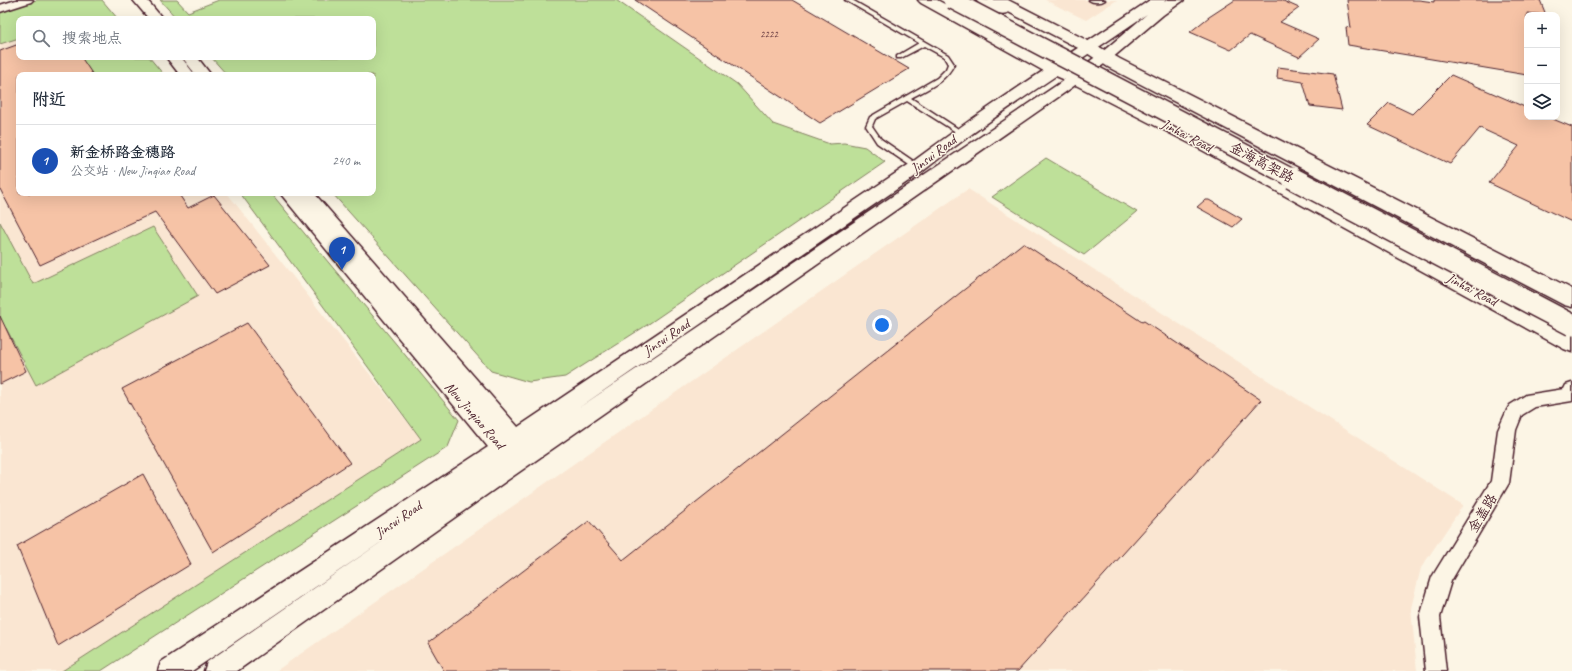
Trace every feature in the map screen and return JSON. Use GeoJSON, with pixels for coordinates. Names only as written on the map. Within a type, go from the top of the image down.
{"type":"FeatureCollection","features":[{"type":"Feature","properties":{"kind":"main road","name":"Jinhai Road"},"geometry":{"type":"LineString","coordinates":[[926,0],[1056,70],[1076,78],[1197,140],[1572,343]]}},
{"type":"Feature","properties":{"kind":"main road","name":"金海高架路"},"geometry":{"type":"LineString","coordinates":[[952,0],[1572,325]]}},
{"type":"Feature","properties":{"kind":"main road","name":"金海高架路"},"geometry":{"type":"LineString","coordinates":[[972,0],[1572,310]]}},
{"type":"Feature","properties":{"kind":"main road"},"geometry":{"type":"LineString","coordinates":[[984,0],[999,5],[1098,52],[1114,63],[1572,299]]}},
{"type":"Feature","properties":{"kind":"main road"},"geometry":{"type":"LineString","coordinates":[[999,5],[1572,310]]}},
{"type":"Feature","properties":{"kind":"street"},"geometry":{"type":"LineString","coordinates":[[0,9],[27,0]]}},
{"type":"Feature","properties":{"kind":"street","name":"Jinsui Road"},"geometry":{"type":"LineString","coordinates":[[170,671],[514,449],[1076,78],[1098,52],[1159,0]]}},
{"type":"Feature","properties":{"kind":"street","name":"Jinsui Road"},"geometry":{"type":"LineString","coordinates":[[216,671],[514,449],[917,167],[961,133],[1047,73],[1098,52],[1176,0]]}},
{"type":"Feature","properties":{"kind":"street"},"geometry":{"type":"LineString","coordinates":[[134,2],[140,16]]}},
{"type":"Feature","properties":{"kind":"street"},"geometry":{"type":"LineString","coordinates":[[134,2],[152,16]]}},
{"type":"Feature","properties":{"kind":"street"},"geometry":{"type":"LineString","coordinates":[[176,60],[186,72]]}},
{"type":"Feature","properties":{"kind":"street"},"geometry":{"type":"LineString","coordinates":[[191,60],[201,72]]}},
{"type":"Feature","properties":{"kind":"street","name":"New Jinqiao Road"},"geometry":{"type":"LineString","coordinates":[[291,196],[514,449]]}},
{"type":"Feature","properties":{"kind":"street","name":"New Jinqiao Road"},"geometry":{"type":"LineString","coordinates":[[307,196],[514,449]]}},
{"type":"Feature","properties":{"kind":"street","name":"金盖路"},"geometry":{"type":"LineString","coordinates":[[1436,671],[1430,617],[1442,577],[1500,483],[1507,430],[1516,410],[1532,400],[1569,395],[1572,390]]}},
{"type":"Feature","properties":{"kind":"lane"},"geometry":{"type":"LineString","coordinates":[[848,0],[946,56],[951,64],[949,71],[872,118],[869,126],[879,141],[917,167]]}},
{"type":"Feature","properties":{"kind":"lane"},"geometry":{"type":"LineString","coordinates":[[1092,0],[1102,0]]}},
{"type":"Feature","properties":{"kind":"lane"},"geometry":{"type":"LineString","coordinates":[[899,57],[924,43]]}},
{"type":"Feature","properties":{"kind":"lane"},"geometry":{"type":"LineString","coordinates":[[907,98],[961,133]]}},
{"type":"Feature","properties":{"kind":"shaded area"},"geometry":{"type":"Polygon","coordinates":[[[62,0],[86,16],[16,16],[16,60],[19,60],[19,72],[16,72],[16,196],[229,196],[421,439],[65,671],[0,671],[0,21],[62,0]]]}},
{"type":"Feature","properties":{"kind":"shaded area"},"geometry":{"type":"Polygon","coordinates":[[[1045,0],[1117,0],[1086,20],[1045,0]]]}},
{"type":"Feature","properties":{"kind":"shaded area"},"geometry":{"type":"Polygon","coordinates":[[[968,189],[1463,505],[1421,568],[1411,608],[1417,671],[276,671],[968,189]]]}},
{"type":"Feature","properties":{"kind":"green space"},"geometry":{"type":"Polygon","coordinates":[[[37,0],[102,0],[115,16],[16,16],[16,39],[0,44],[0,9],[19,3],[37,0]]]}},
{"type":"Feature","properties":{"kind":"green space"},"geometry":{"type":"Polygon","coordinates":[[[160,0],[177,0],[188,12],[219,0],[616,0],[737,84],[773,124],[830,144],[844,143],[865,147],[885,162],[647,325],[565,377],[529,382],[491,371],[335,196],[376,196],[376,72],[224,72],[214,60],[376,60],[376,16],[174,16],[160,0]]]}},
{"type":"Feature","properties":{"kind":"green space"},"geometry":{"type":"Polygon","coordinates":[[[80,60],[152,60],[162,72],[90,72],[80,60]]]}},
{"type":"Feature","properties":{"kind":"green space"},"geometry":{"type":"Polygon","coordinates":[[[1046,158],[1137,212],[1084,255],[992,197],[1046,158]]]}},
{"type":"Feature","properties":{"kind":"green space"},"geometry":{"type":"Polygon","coordinates":[[[242,196],[273,196],[459,420],[448,447],[101,671],[62,671],[421,439],[242,196]]]}},
{"type":"Feature","properties":{"kind":"green space"},"geometry":{"type":"Polygon","coordinates":[[[0,222],[33,284],[153,227],[198,296],[36,385],[6,328],[0,330],[0,222]]]}},
{"type":"Feature","properties":{"kind":"building"},"geometry":{"type":"Polygon","coordinates":[[[635,0],[792,0],[909,69],[820,123],[635,0]]]}},
{"type":"Feature","properties":{"kind":"building"},"geometry":{"type":"Polygon","coordinates":[[[1235,0],[1281,0],[1299,8],[1280,22],[1319,39],[1299,57],[1250,35],[1231,50],[1190,32],[1209,17],[1235,0]]]}},
{"type":"Feature","properties":{"kind":"building"},"geometry":{"type":"Polygon","coordinates":[[[1347,0],[1419,0],[1434,2],[1434,0],[1540,0],[1545,12],[1524,12],[1524,74],[1348,45],[1346,27],[1351,28],[1347,0]]]}},
{"type":"Feature","properties":{"kind":"building"},"geometry":{"type":"Polygon","coordinates":[[[16,45],[16,60],[83,60],[91,72],[16,72],[16,196],[180,196],[188,208],[215,196],[270,265],[215,294],[155,212],[40,265],[0,189],[0,51],[16,45]]]}},
{"type":"Feature","properties":{"kind":"building"},"geometry":{"type":"Polygon","coordinates":[[[1278,67],[1333,74],[1342,110],[1310,106],[1303,82],[1277,78],[1278,67]]]}},
{"type":"Feature","properties":{"kind":"building"},"geometry":{"type":"Polygon","coordinates":[[[1451,75],[1524,107],[1524,120],[1555,120],[1572,127],[1572,222],[1489,183],[1519,146],[1480,128],[1450,164],[1367,125],[1389,103],[1412,114],[1451,75]]]}},
{"type":"Feature","properties":{"kind":"building"},"geometry":{"type":"Polygon","coordinates":[[[1205,200],[1209,200],[1242,219],[1233,227],[1197,207],[1205,200]]]}},
{"type":"Feature","properties":{"kind":"building"},"geometry":{"type":"Polygon","coordinates":[[[1023,243],[1142,322],[1144,321],[1261,400],[1018,671],[444,671],[428,643],[589,521],[623,560],[1023,243]]]}},
{"type":"Feature","properties":{"kind":"building"},"geometry":{"type":"Polygon","coordinates":[[[0,316],[26,371],[0,384],[0,316]]]}},
{"type":"Feature","properties":{"kind":"building"},"geometry":{"type":"Polygon","coordinates":[[[247,323],[350,463],[213,552],[122,389],[247,323]]]}},
{"type":"Feature","properties":{"kind":"building"},"geometry":{"type":"Polygon","coordinates":[[[143,474],[191,564],[58,646],[17,546],[143,474]]]}},
{"type":"Feature","properties":{"kind":"place","name":"新金桥路金穗路"},"geometry":{"type":"Point","coordinates":[342,270]}}]}
